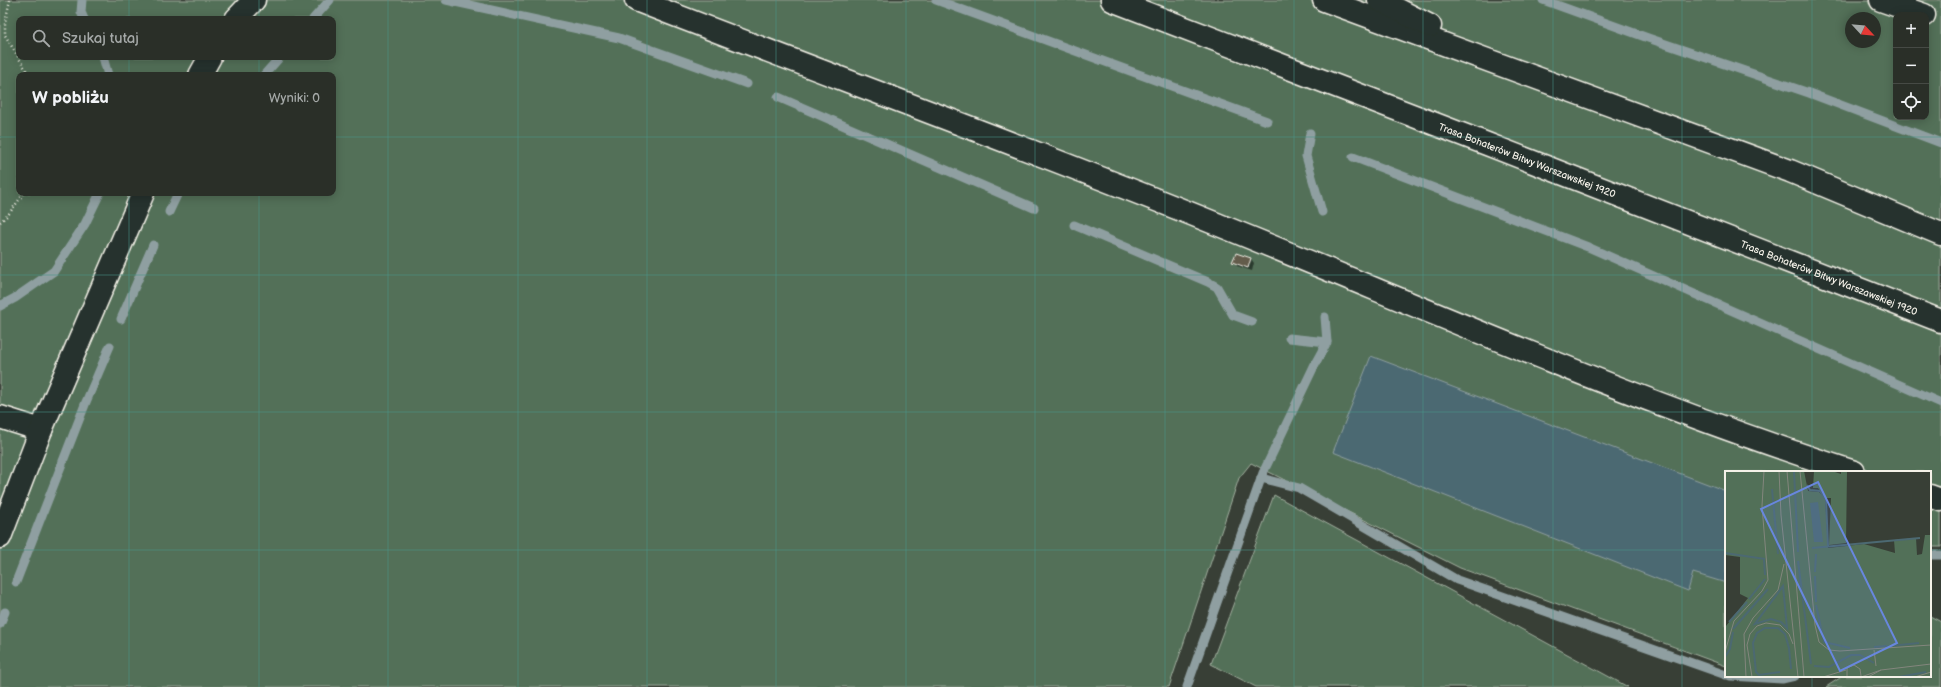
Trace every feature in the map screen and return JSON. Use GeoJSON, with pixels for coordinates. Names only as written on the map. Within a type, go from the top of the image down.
{"type":"FeatureCollection","features":[{"type":"Feature","properties":{"kind":"main road"},"geometry":{"type":"LineString","coordinates":[[239,16],[254,0]]}},
{"type":"Feature","properties":{"kind":"main road"},"geometry":{"type":"LineString","coordinates":[[636,0],[1151,198],[1662,405],[1794,453],[1851,471]]}},
{"type":"Feature","properties":{"kind":"main road","name":"Trasa Bohaterów Bitwy Warszawskiej 1920"},"geometry":{"type":"LineString","coordinates":[[1112,0],[1941,321]]}},
{"type":"Feature","properties":{"kind":"main road"},"geometry":{"type":"LineString","coordinates":[[1324,0],[1790,171],[1941,234]]}},
{"type":"Feature","properties":{"kind":"main road"},"geometry":{"type":"LineString","coordinates":[[1379,0],[1517,70]]}},
{"type":"Feature","properties":{"kind":"main road"},"geometry":{"type":"LineString","coordinates":[[1881,0],[1916,12]]}},
{"type":"Feature","properties":{"kind":"main road"},"geometry":{"type":"LineString","coordinates":[[1929,16],[1941,21]]}},
{"type":"Feature","properties":{"kind":"main road"},"geometry":{"type":"LineString","coordinates":[[202,72],[208,60]]}},
{"type":"Feature","properties":{"kind":"main road"},"geometry":{"type":"LineString","coordinates":[[0,537],[41,430],[142,196]]}},
{"type":"Feature","properties":{"kind":"main road"},"geometry":{"type":"LineString","coordinates":[[0,417],[41,430]]}},
{"type":"Feature","properties":{"kind":"main road"},"geometry":{"type":"LineString","coordinates":[[1931,496],[1941,500]]}},
{"type":"Feature","properties":{"kind":"path"},"geometry":{"type":"LineString","coordinates":[[10,0],[5,22],[5,35],[16,53]]}},
{"type":"Feature","properties":{"kind":"path"},"geometry":{"type":"LineString","coordinates":[[20,60],[27,72]]}},
{"type":"Feature","properties":{"kind":"path"},"geometry":{"type":"LineString","coordinates":[[0,222],[8,215],[22,196]]}},
{"type":"Feature","properties":{"kind":"green space"},"geometry":{"type":"Polygon","coordinates":[[[0,0],[1941,0],[1941,547],[1931,547],[1931,471],[1725,471],[1725,666],[1460,568],[1251,463],[1239,478],[1169,687],[0,687],[0,0]]]}},
{"type":"Feature","properties":{"kind":"green space"},"geometry":{"type":"Polygon","coordinates":[[[1274,495],[1628,687],[1256,687],[1211,664],[1274,495]]]}},
{"type":"Feature","properties":{"kind":"green space"},"geometry":{"type":"Polygon","coordinates":[[[1931,617],[1941,622],[1941,687],[1826,687],[1841,677],[1931,677],[1931,617]]]}},
{"type":"Feature","properties":{"kind":"water"},"geometry":{"type":"Polygon","coordinates":[[[1371,356],[1725,491],[1725,583],[1693,573],[1688,591],[1333,452],[1371,356]]]}},
{"type":"Feature","properties":{"kind":"building"},"geometry":{"type":"Polygon","coordinates":[[[1236,253],[1251,258],[1248,268],[1232,262],[1236,253]]]}},
{"type":"Feature","properties":{"kind":"waterway"},"geometry":{"type":"LineString","coordinates":[[82,0],[81,12],[83,16]]}},
{"type":"Feature","properties":{"kind":"waterway"},"geometry":{"type":"LineString","coordinates":[[316,16],[330,0]]}},
{"type":"Feature","properties":{"kind":"waterway"},"geometry":{"type":"LineString","coordinates":[[446,0],[619,38],[747,84]]}},
{"type":"Feature","properties":{"kind":"waterway"},"geometry":{"type":"LineString","coordinates":[[936,0],[1267,121]]}},
{"type":"Feature","properties":{"kind":"waterway"},"geometry":{"type":"LineString","coordinates":[[1543,0],[1648,38],[1809,93],[1941,143]]}},
{"type":"Feature","properties":{"kind":"waterway"},"geometry":{"type":"LineString","coordinates":[[104,60],[107,72]]}},
{"type":"Feature","properties":{"kind":"waterway"},"geometry":{"type":"LineString","coordinates":[[267,72],[277,60]]}},
{"type":"Feature","properties":{"kind":"waterway"},"geometry":{"type":"LineString","coordinates":[[778,97],[1034,208]]}},
{"type":"Feature","properties":{"kind":"waterway"},"geometry":{"type":"LineString","coordinates":[[1310,133],[1306,156],[1322,212]]}},
{"type":"Feature","properties":{"kind":"waterway"},"geometry":{"type":"LineString","coordinates":[[1353,157],[1588,247],[1941,403]]}},
{"type":"Feature","properties":{"kind":"waterway"},"geometry":{"type":"LineString","coordinates":[[0,306],[15,298],[54,271],[85,224],[99,196]]}},
{"type":"Feature","properties":{"kind":"waterway"},"geometry":{"type":"LineString","coordinates":[[169,212],[177,196]]}},
{"type":"Feature","properties":{"kind":"waterway"},"geometry":{"type":"LineString","coordinates":[[1074,225],[1208,282],[1217,287],[1233,315],[1252,322]]}},
{"type":"Feature","properties":{"kind":"waterway"},"geometry":{"type":"LineString","coordinates":[[121,319],[153,245]]}},
{"type":"Feature","properties":{"kind":"waterway"},"geometry":{"type":"LineString","coordinates":[[1187,687],[1263,473],[1327,342],[1325,317]]}},
{"type":"Feature","properties":{"kind":"waterway"},"geometry":{"type":"LineString","coordinates":[[1289,338],[1327,342]]}},
{"type":"Feature","properties":{"kind":"waterway"},"geometry":{"type":"LineString","coordinates":[[16,582],[86,402],[110,346]]}},
{"type":"Feature","properties":{"kind":"waterway"},"geometry":{"type":"LineString","coordinates":[[1261,478],[1299,488],[1457,580],[1725,675]]}},
{"type":"Feature","properties":{"kind":"waterway"},"geometry":{"type":"LineString","coordinates":[[1931,555],[1941,555]]}},
{"type":"Feature","properties":{"kind":"waterway"},"geometry":{"type":"LineString","coordinates":[[0,624],[5,612]]}},
{"type":"Feature","properties":{"kind":"waterway"},"geometry":{"type":"LineString","coordinates":[[1747,677],[1782,679],[1791,677]]}}]}
